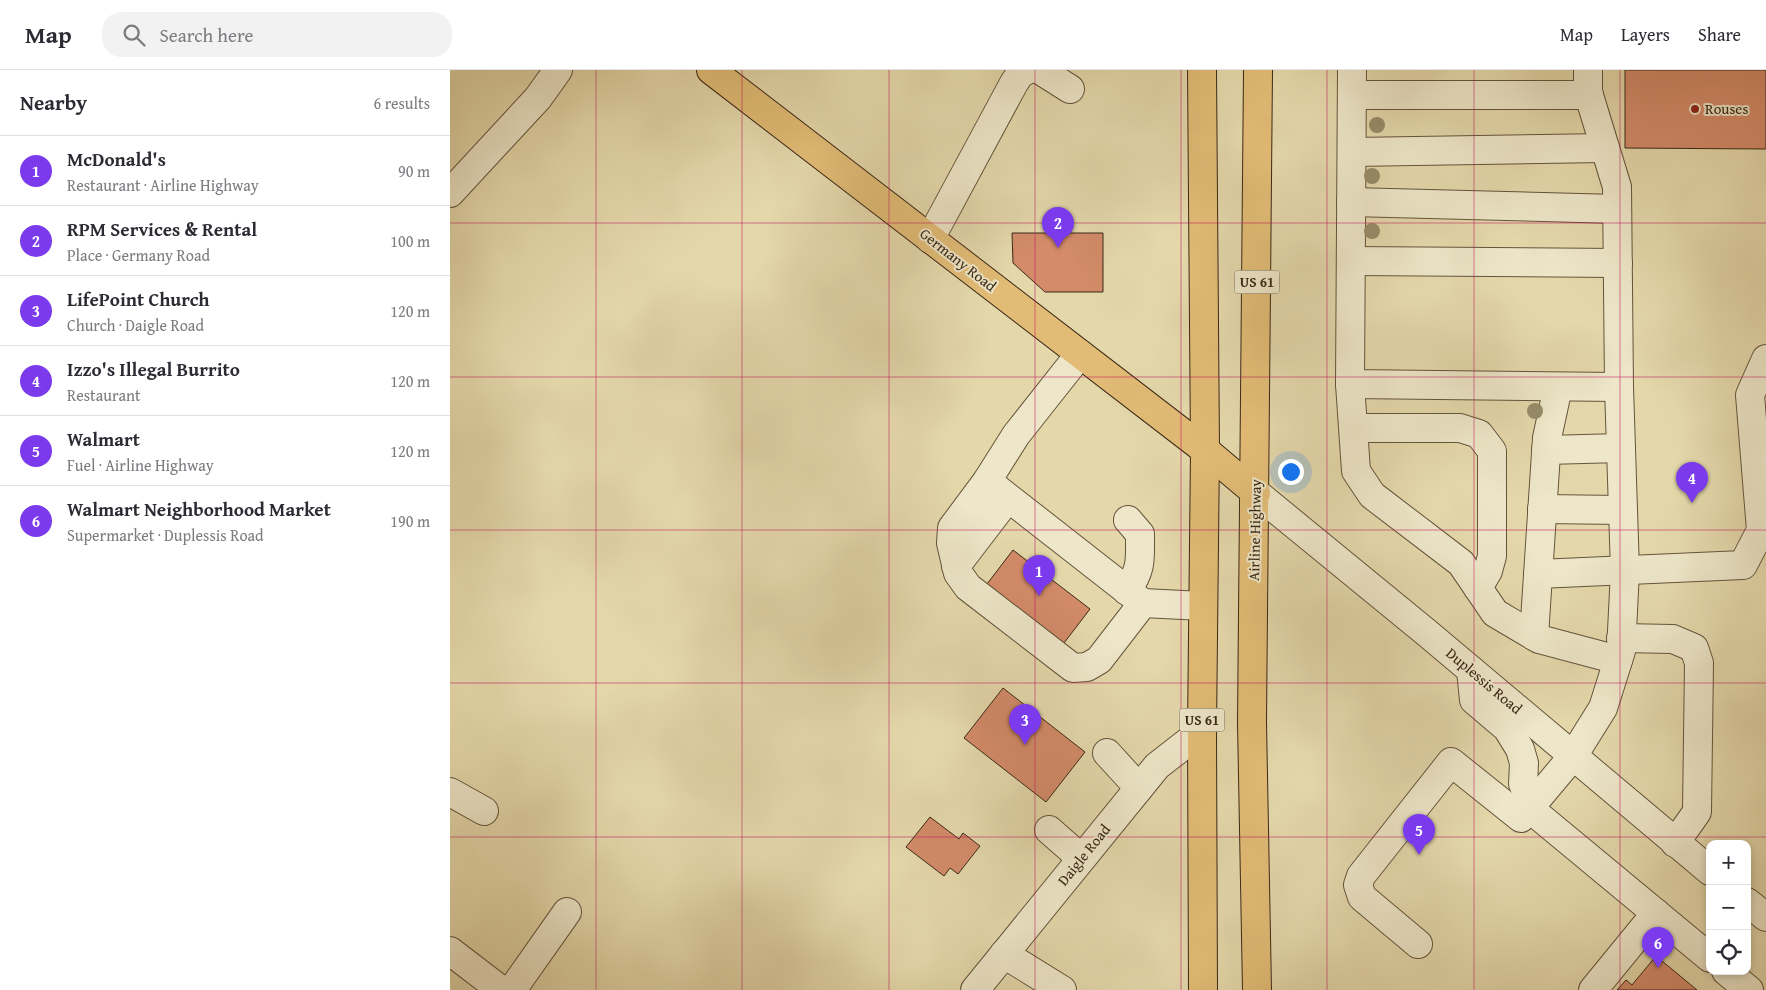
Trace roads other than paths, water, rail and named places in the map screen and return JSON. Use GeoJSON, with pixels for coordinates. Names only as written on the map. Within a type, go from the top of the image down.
{"type":"FeatureCollection","features":[{"type":"Feature","properties":{"kind":"main road","name":"Germany Road"},"geometry":{"type":"LineString","coordinates":[[711,70],[1205,450],[1256,494]]}},
{"type":"Feature","properties":{"kind":"main road","name":"US 61"},"geometry":{"type":"LineString","coordinates":[[1202,70],[1205,450],[1202,731],[1203,990]]}},
{"type":"Feature","properties":{"kind":"main road","name":"Airline Highway"},"geometry":{"type":"LineString","coordinates":[[1257,990],[1252,722],[1256,494],[1258,70]]}},
{"type":"Feature","properties":{"kind":"street"},"geometry":{"type":"LineString","coordinates":[[450,193],[538,98],[558,70]]}},
{"type":"Feature","properties":{"kind":"street"},"geometry":{"type":"LineString","coordinates":[[930,238],[1014,83],[1020,74],[1027,70]]}},
{"type":"Feature","properties":{"kind":"street"},"geometry":{"type":"LineString","coordinates":[[1040,70],[1070,89]]}},
{"type":"Feature","properties":{"kind":"street"},"geometry":{"type":"LineString","coordinates":[[1418,944],[1362,896],[1358,885],[1362,876],[1451,762],[1521,818],[1573,756],[1603,708],[1620,649],[1625,571],[1619,387],[1617,187],[1588,83],[1352,82],[1350,384],[1355,428],[1356,471],[1372,495],[1462,563],[1495,612],[1534,636],[1620,649],[1673,639],[1694,648],[1699,664],[1697,812],[1675,843]]}},
{"type":"Feature","properties":{"kind":"street"},"geometry":{"type":"LineString","coordinates":[[1352,152],[1605,148]]}},
{"type":"Feature","properties":{"kind":"street"},"geometry":{"type":"LineString","coordinates":[[1351,202],[1617,209]]}},
{"type":"Feature","properties":{"kind":"street"},"geometry":{"type":"LineString","coordinates":[[1351,261],[1618,263]]}},
{"type":"Feature","properties":{"kind":"street"},"geometry":{"type":"LineString","coordinates":[[1080,354],[1016,435],[987,481],[952,528],[951,543],[958,574],[968,587],[1073,668],[1087,667],[1099,660],[1135,597],[1140,560],[1140,534],[1128,520]]}},
{"type":"Feature","properties":{"kind":"street"},"geometry":{"type":"LineString","coordinates":[[1538,574],[1743,565],[1761,530],[1750,395],[1766,359]]}},
{"type":"Feature","properties":{"kind":"street"},"geometry":{"type":"LineString","coordinates":[[1350,384],[1619,387]]}},
{"type":"Feature","properties":{"kind":"street"},"geometry":{"type":"LineString","coordinates":[[1534,636],[1546,450],[1558,387]]}},
{"type":"Feature","properties":{"kind":"street"},"geometry":{"type":"LineString","coordinates":[[1355,428],[1460,428],[1479,434],[1492,451],[1492,556],[1488,571],[1478,588]]}},
{"type":"Feature","properties":{"kind":"street"},"geometry":{"type":"LineString","coordinates":[[1546,450],[1622,448]]}},
{"type":"Feature","properties":{"kind":"street"},"geometry":{"type":"LineString","coordinates":[[987,481],[1135,597],[1203,606]]}},
{"type":"Feature","properties":{"kind":"street","name":"Duplessis Road"},"geometry":{"type":"LineString","coordinates":[[1256,494],[1706,868]]}},
{"type":"Feature","properties":{"kind":"street"},"geometry":{"type":"LineString","coordinates":[[956,566],[1008,498]]}},
{"type":"Feature","properties":{"kind":"street"},"geometry":{"type":"LineString","coordinates":[[1542,509],[1624,510]]}},
{"type":"Feature","properties":{"kind":"street"},"geometry":{"type":"LineString","coordinates":[[1470,670],[1474,700],[1507,728],[1520,749],[1524,763],[1523,784],[1531,806],[1706,955]]}},
{"type":"Feature","properties":{"kind":"street","name":"Daigle Road"},"geometry":{"type":"LineString","coordinates":[[976,990],[1157,766],[1202,731]]}},
{"type":"Feature","properties":{"kind":"street"},"geometry":{"type":"LineString","coordinates":[[1107,753],[1139,788]]}},
{"type":"Feature","properties":{"kind":"street"},"geometry":{"type":"LineString","coordinates":[[450,792],[484,811]]}},
{"type":"Feature","properties":{"kind":"street"},"geometry":{"type":"LineString","coordinates":[[1049,830],[1081,858]]}},
{"type":"Feature","properties":{"kind":"street"},"geometry":{"type":"LineString","coordinates":[[1751,905],[1766,917]]}},
{"type":"Feature","properties":{"kind":"street"},"geometry":{"type":"LineString","coordinates":[[512,990],[567,912]]}},
{"type":"Feature","properties":{"kind":"street"},"geometry":{"type":"LineString","coordinates":[[1593,990],[1656,913]]}},
{"type":"Feature","properties":{"kind":"street"},"geometry":{"type":"LineString","coordinates":[[450,951],[501,990]]}},
{"type":"Feature","properties":{"kind":"street"},"geometry":{"type":"LineString","coordinates":[[1004,954],[1062,990]]}},
{"type":"Feature","properties":{"kind":"street"},"geometry":{"type":"LineString","coordinates":[[1731,975],[1749,990]]}},
{"type":"Feature","properties":{"kind":"place","name":"Rouses"},"geometry":{"type":"Point","coordinates":[1695,109]}},
{"type":"Feature","properties":{"kind":"place","name":"RPM Services & Rental"},"geometry":{"type":"Point","coordinates":[1058,248]}},
{"type":"Feature","properties":{"kind":"place","name":"Izzo's Illegal Burrito"},"geometry":{"type":"Point","coordinates":[1692,503]}},
{"type":"Feature","properties":{"kind":"place","name":"McDonald's"},"geometry":{"type":"Point","coordinates":[1039,596]}},
{"type":"Feature","properties":{"kind":"place","name":"LifePoint Church"},"geometry":{"type":"Point","coordinates":[1025,745]}},
{"type":"Feature","properties":{"kind":"place","name":"Walmart"},"geometry":{"type":"Point","coordinates":[1419,855]}},
{"type":"Feature","properties":{"kind":"place","name":"Walmart Neighborhood Market"},"geometry":{"type":"Point","coordinates":[1658,968]}}]}
